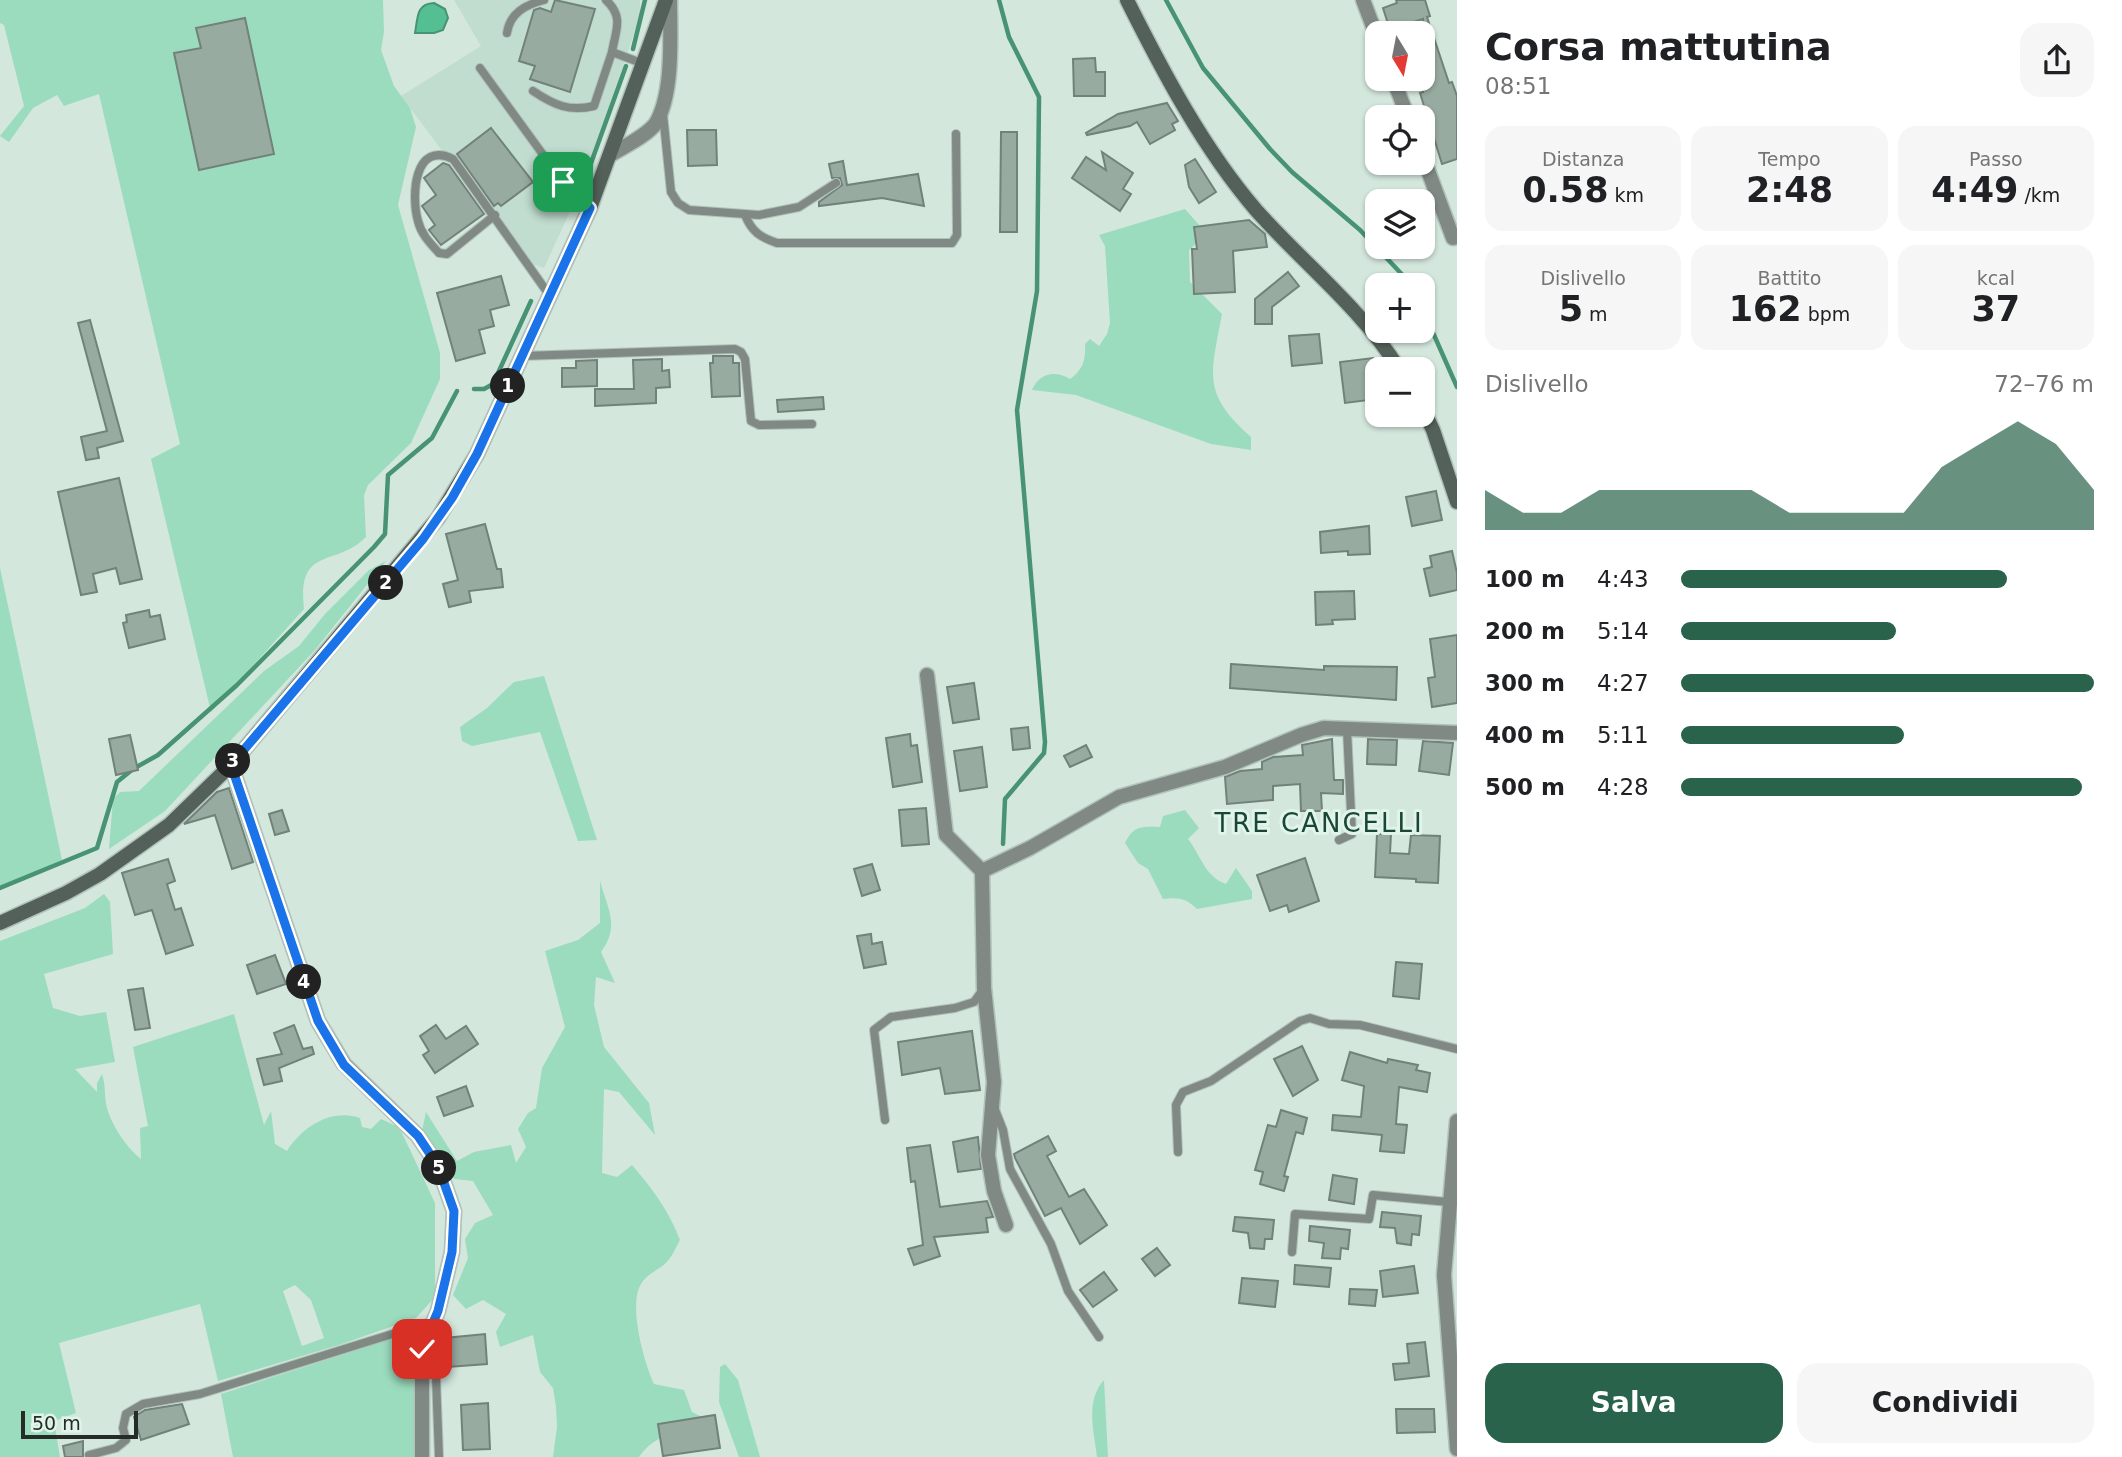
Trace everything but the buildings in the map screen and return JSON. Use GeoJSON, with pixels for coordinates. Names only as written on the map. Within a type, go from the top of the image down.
{"type":"FeatureCollection","features":[{"type":"Feature","properties":{"kind":"main road"},"geometry":{"type":"LineString","coordinates":[[0,923],[66,893],[141,847],[169,825],[231,765],[438,518],[477,454],[590,208],[668,0]]}},
{"type":"Feature","properties":{"kind":"main road"},"geometry":{"type":"LineString","coordinates":[[1127,0],[1157,58],[1238,188],[1361,318],[1390,357]]}},
{"type":"Feature","properties":{"kind":"main road"},"geometry":{"type":"LineString","coordinates":[[1432,427],[1457,502]]}},
{"type":"Feature","properties":{"kind":"street"},"geometry":{"type":"LineString","coordinates":[[612,154],[655,124],[662,104],[670,48],[668,0]]}},
{"type":"Feature","properties":{"kind":"street"},"geometry":{"type":"LineString","coordinates":[[1363,0],[1371,21]]}},
{"type":"Feature","properties":{"kind":"street"},"geometry":{"type":"LineString","coordinates":[[1429,175],[1453,238],[1457,237]]}},
{"type":"Feature","properties":{"kind":"street"},"geometry":{"type":"LineString","coordinates":[[927,675],[946,835],[982,872],[984,988],[995,1082],[988,1155],[994,1191],[1006,1225]]}},
{"type":"Feature","properties":{"kind":"street"},"geometry":{"type":"LineString","coordinates":[[982,872],[1119,797],[1225,767],[1324,728],[1457,733]]}},
{"type":"Feature","properties":{"kind":"street"},"geometry":{"type":"LineString","coordinates":[[231,765],[318,1021],[344,1065],[418,1136],[438,1166],[454,1211],[452,1252],[434,1321],[422,1349],[422,1457]]}},
{"type":"Feature","properties":{"kind":"street"},"geometry":{"type":"LineString","coordinates":[[1457,1121],[1448,1202],[1444,1275],[1457,1449]]}},
{"type":"Feature","properties":{"kind":"lane"},"geometry":{"type":"LineString","coordinates":[[507,33],[512,18],[519,11],[526,5],[544,0]]}},
{"type":"Feature","properties":{"kind":"lane"},"geometry":{"type":"LineString","coordinates":[[533,91],[547,100],[577,110],[594,106],[612,52],[618,19],[617,10],[606,0]]}},
{"type":"Feature","properties":{"kind":"lane"},"geometry":{"type":"LineString","coordinates":[[612,52],[644,64]]}},
{"type":"Feature","properties":{"kind":"lane"},"geometry":{"type":"LineString","coordinates":[[480,68],[563,182],[590,208]]}},
{"type":"Feature","properties":{"kind":"lane"},"geometry":{"type":"LineString","coordinates":[[662,104],[671,192],[678,203],[689,210],[745,215],[799,207],[836,183]]}},
{"type":"Feature","properties":{"kind":"lane"},"geometry":{"type":"LineString","coordinates":[[745,215],[750,228],[761,237],[777,243],[952,243],[957,235],[956,134]]}},
{"type":"Feature","properties":{"kind":"lane"},"geometry":{"type":"LineString","coordinates":[[495,215],[447,254],[439,253],[426,239],[418,222],[414,200],[418,169],[433,155],[444,154],[453,159],[495,215],[550,296]]}},
{"type":"Feature","properties":{"kind":"lane"},"geometry":{"type":"LineString","coordinates":[[522,356],[735,349],[741,352],[745,359],[751,421],[760,425],[812,424]]}},
{"type":"Feature","properties":{"kind":"lane"},"geometry":{"type":"LineString","coordinates":[[1339,840],[1352,834],[1347,729]]}},
{"type":"Feature","properties":{"kind":"lane"},"geometry":{"type":"LineString","coordinates":[[885,1120],[874,1030],[891,1017],[955,1008],[974,1002],[984,988]]}},
{"type":"Feature","properties":{"kind":"lane"},"geometry":{"type":"LineString","coordinates":[[1178,1152],[1176,1105],[1183,1092],[1210,1081],[1300,1021],[1310,1018],[1329,1024],[1360,1025],[1457,1049]]}},
{"type":"Feature","properties":{"kind":"lane"},"geometry":{"type":"LineString","coordinates":[[993,1104],[1003,1130],[1010,1169],[1051,1244],[1068,1291],[1099,1337]]}},
{"type":"Feature","properties":{"kind":"lane"},"geometry":{"type":"LineString","coordinates":[[1292,1252],[1295,1214],[1369,1219],[1373,1195],[1448,1202]]}},
{"type":"Feature","properties":{"kind":"lane"},"geometry":{"type":"LineString","coordinates":[[89,1455],[116,1448],[126,1440],[123,1428],[126,1414],[142,1404],[200,1394],[434,1321]]}},
{"type":"Feature","properties":{"kind":"lane"},"geometry":{"type":"LineString","coordinates":[[428,1336],[436,1350],[439,1457]]}},
{"type":"Feature","properties":{"kind":"shaded area"},"geometry":{"type":"Polygon","coordinates":[[[0,0],[383,0],[384,32],[381,50],[394,86],[410,108],[416,127],[398,205],[440,353],[440,379],[411,443],[368,485],[364,495],[366,537],[354,546],[312,566],[306,575],[303,589],[304,609],[211,712],[151,459],[180,444],[99,94],[64,106],[57,95],[33,108],[9,142],[0,136],[24,106],[4,25],[0,23],[0,0]]]}},
{"type":"Feature","properties":{"kind":"shaded area"},"geometry":{"type":"Polygon","coordinates":[[[454,0],[640,0],[640,16],[584,181],[544,268],[526,262],[401,96],[481,46],[454,0]]]}},
{"type":"Feature","properties":{"kind":"shaded area"},"geometry":{"type":"Polygon","coordinates":[[[434,3],[445,9],[448,18],[443,30],[415,33],[421,9],[434,3]]]}},
{"type":"Feature","properties":{"kind":"shaded area"},"geometry":{"type":"Polygon","coordinates":[[[1185,209],[1200,226],[1203,237],[1189,250],[1190,282],[1222,314],[1213,368],[1217,395],[1235,422],[1251,437],[1251,450],[1211,444],[1076,395],[1032,390],[1039,380],[1048,375],[1070,379],[1083,364],[1085,344],[1090,339],[1099,346],[1107,334],[1110,323],[1105,246],[1099,235],[1185,209]]]}},
{"type":"Feature","properties":{"kind":"shaded area"},"geometry":{"type":"Polygon","coordinates":[[[386,561],[315,650],[165,811],[109,849],[113,799],[120,792],[139,791],[264,671],[299,646],[325,614],[369,570],[386,561]]]}},
{"type":"Feature","properties":{"kind":"shaded area"},"geometry":{"type":"Polygon","coordinates":[[[0,568],[62,860],[0,887],[0,568]]]}},
{"type":"Feature","properties":{"kind":"shaded area"},"geometry":{"type":"Polygon","coordinates":[[[544,676],[597,840],[578,841],[540,732],[472,746],[462,741],[460,727],[487,708],[514,682],[544,676]]]}},
{"type":"Feature","properties":{"kind":"shaded area"},"geometry":{"type":"Polygon","coordinates":[[[1185,810],[1199,828],[1188,839],[1208,870],[1226,884],[1236,868],[1252,891],[1252,899],[1197,909],[1182,899],[1163,899],[1148,869],[1138,863],[1125,843],[1135,830],[1160,827],[1163,816],[1185,810]]]}},
{"type":"Feature","properties":{"kind":"shaded area"},"geometry":{"type":"Polygon","coordinates":[[[600,881],[611,918],[610,934],[601,952],[615,983],[596,977],[594,1005],[604,1047],[649,1103],[655,1135],[619,1092],[604,1089],[602,1173],[617,1177],[632,1165],[659,1200],[676,1229],[680,1240],[672,1255],[643,1281],[637,1293],[639,1334],[654,1384],[684,1390],[692,1412],[710,1421],[661,1438],[645,1449],[639,1457],[553,1457],[557,1427],[553,1388],[540,1372],[533,1335],[500,1347],[496,1332],[506,1314],[483,1300],[466,1309],[453,1295],[468,1258],[465,1239],[475,1223],[493,1215],[473,1181],[454,1179],[422,1131],[426,1112],[457,1161],[474,1152],[511,1145],[516,1163],[526,1147],[518,1129],[528,1113],[536,1108],[542,1068],[565,1027],[545,951],[578,940],[600,923],[600,881]]]}},
{"type":"Feature","properties":{"kind":"shaded area"},"geometry":{"type":"Polygon","coordinates":[[[104,894],[110,902],[113,954],[44,974],[53,1008],[80,1016],[106,1012],[115,1062],[75,1069],[97,1092],[97,1083],[102,1074],[109,1115],[130,1149],[141,1159],[140,1128],[148,1126],[133,1047],[234,1014],[264,1125],[271,1111],[275,1144],[287,1151],[309,1127],[338,1116],[360,1118],[362,1127],[371,1129],[381,1119],[396,1126],[402,1133],[435,1203],[435,1297],[416,1318],[339,1345],[218,1381],[200,1304],[59,1343],[76,1413],[54,1421],[60,1457],[0,1457],[0,941],[85,908],[104,894]],[[295,1285],[283,1291],[302,1346],[324,1338],[311,1300],[295,1285]]]}},
{"type":"Feature","properties":{"kind":"shaded area"},"geometry":{"type":"Polygon","coordinates":[[[416,1331],[415,1457],[233,1457],[221,1394],[416,1331]]]}},
{"type":"Feature","properties":{"kind":"shaded area"},"geometry":{"type":"Polygon","coordinates":[[[725,1364],[738,1380],[760,1457],[739,1457],[719,1402],[720,1367],[725,1364]]]}},
{"type":"Feature","properties":{"kind":"shaded area"},"geometry":{"type":"Polygon","coordinates":[[[1104,1380],[1108,1457],[1097,1457],[1093,1407],[1094,1397],[1104,1380]]]}},
{"type":"Feature","properties":{"kind":"waterway"},"geometry":{"type":"LineString","coordinates":[[633,49],[645,0]]}},
{"type":"Feature","properties":{"kind":"waterway"},"geometry":{"type":"LineString","coordinates":[[999,0],[1009,37],[1039,97],[1037,291],[1017,410],[1045,742],[1044,753],[1005,799],[1003,844]]}},
{"type":"Feature","properties":{"kind":"waterway"},"geometry":{"type":"LineString","coordinates":[[1166,0],[1203,68],[1270,149],[1292,172],[1360,230],[1401,273]]}},
{"type":"Feature","properties":{"kind":"waterway"},"geometry":{"type":"LineString","coordinates":[[586,177],[626,66]]}},
{"type":"Feature","properties":{"kind":"waterway"},"geometry":{"type":"LineString","coordinates":[[474,389],[484,389],[493,384],[531,301]]}},
{"type":"Feature","properties":{"kind":"waterway"},"geometry":{"type":"LineString","coordinates":[[1435,337],[1457,387]]}},
{"type":"Feature","properties":{"kind":"waterway"},"geometry":{"type":"LineString","coordinates":[[0,888],[97,848],[117,782],[158,755],[237,685],[374,547],[385,534],[388,475],[432,438],[457,391]]}},
{"type":"Feature","properties":{"kind":"district","name":"TRE CANCELLI"},"geometry":{"type":"Point","coordinates":[1319,823]}},
{"type":"Feature","properties":{"kind":"route"},"geometry":{"type":"LineString","coordinates":[[422,1349],[438,1311],[452,1252],[454,1211],[438,1166],[418,1136],[344,1065],[318,1021],[231,765],[423,539],[452,498],[477,454],[590,208],[563,182]]}}]}
